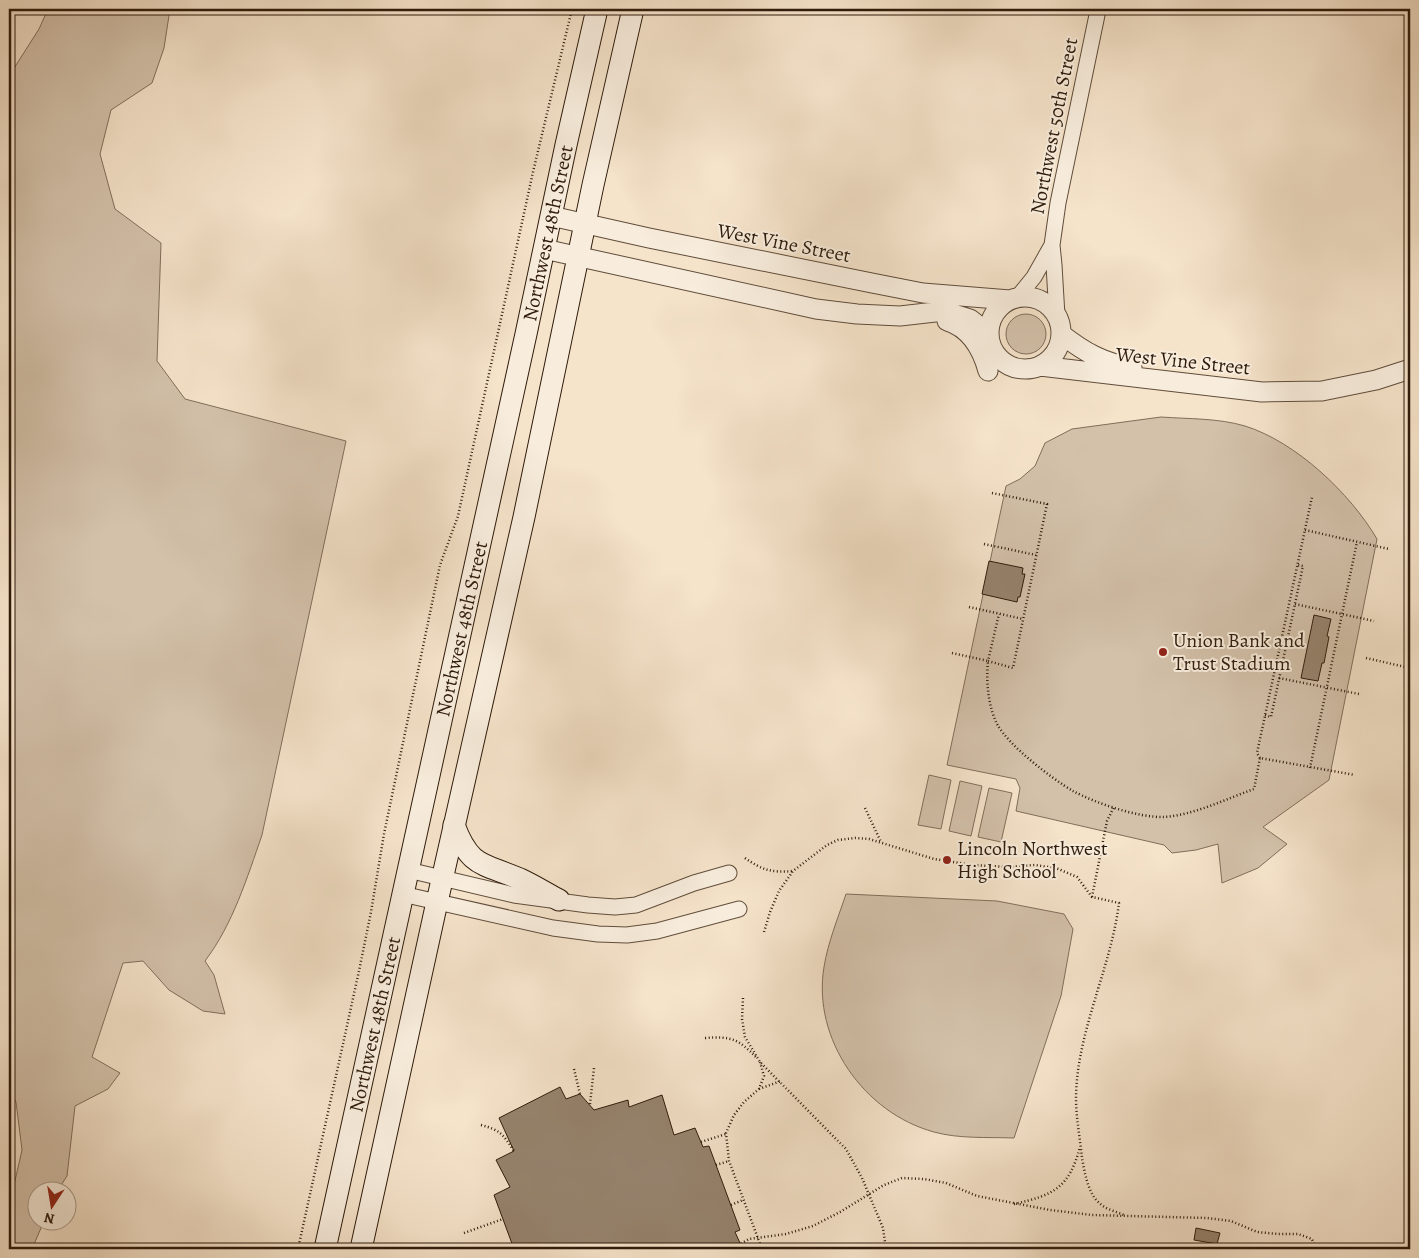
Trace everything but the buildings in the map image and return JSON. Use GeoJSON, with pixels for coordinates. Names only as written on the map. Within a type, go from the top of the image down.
{"type":"FeatureCollection","features":[{"type":"Feature","properties":{"kind":"main road","name":"Northwest 48th Street"},"geometry":{"type":"LineString","coordinates":[[325,1249],[597,9]]}},
{"type":"Feature","properties":{"kind":"main road","name":"Northwest 48th Street"},"geometry":{"type":"LineString","coordinates":[[361,1249],[522,526],[592,185],[634,9]]}},
{"type":"Feature","properties":{"kind":"main road"},"geometry":{"type":"LineString","coordinates":[[454,825],[462,846],[474,859],[485,866],[521,880],[559,900]]}},
{"type":"Feature","properties":{"kind":"street","name":"Northwest 50th Street"},"geometry":{"type":"LineString","coordinates":[[1059,325],[1052,245],[1058,203],[1097,15]]}},
{"type":"Feature","properties":{"kind":"street","name":"West Vine Street"},"geometry":{"type":"LineString","coordinates":[[551,216],[924,293],[1014,299]]}},
{"type":"Feature","properties":{"kind":"street","name":"Northwest 50th Street"},"geometry":{"type":"LineString","coordinates":[[1014,299],[1034,277],[1052,245]]}},
{"type":"Feature","properties":{"kind":"street"},"geometry":{"type":"LineString","coordinates":[[544,249],[816,309],[857,314],[900,316],[944,311],[970,319],[989,334]]}},
{"type":"Feature","properties":{"kind":"street"},"geometry":{"type":"LineString","coordinates":[[1029,297],[1040,300],[1050,307],[1059,325],[1060,344],[1055,353],[1040,366],[1028,369],[1018,368],[1000,358],[993,349],[989,334],[994,314],[1001,306],[1014,299],[1029,297]]}},
{"type":"Feature","properties":{"kind":"street"},"geometry":{"type":"LineString","coordinates":[[919,315],[950,322],[963,329],[975,340],[984,353],[988,371]]}},
{"type":"Feature","properties":{"kind":"street","name":"West Vine Street"},"geometry":{"type":"LineString","coordinates":[[1059,325],[1093,356],[1120,366],[1322,391]]}},
{"type":"Feature","properties":{"kind":"street","name":"West Vine Street"},"geometry":{"type":"LineString","coordinates":[[1040,366],[1262,392],[1322,391],[1376,380],[1410,370]]}},
{"type":"Feature","properties":{"kind":"street"},"geometry":{"type":"LineString","coordinates":[[408,870],[514,895],[615,907],[636,905],[694,883],[729,873]]}},
{"type":"Feature","properties":{"kind":"street"},"geometry":{"type":"LineString","coordinates":[[402,894],[553,928],[598,934],[627,935],[657,931],[739,909]]}},
{"type":"Feature","properties":{"kind":"path"},"geometry":{"type":"LineString","coordinates":[[298,1249],[359,971],[384,834],[440,565],[458,516],[533,172],[572,9]]}},
{"type":"Feature","properties":{"kind":"path"},"geometry":{"type":"LineString","coordinates":[[952,652],[1013,668],[1047,504],[992,493]]}},
{"type":"Feature","properties":{"kind":"path"},"geometry":{"type":"LineString","coordinates":[[999,614],[986,675],[987,690],[997,724],[1010,742],[1037,765],[1073,791],[1114,807],[1163,817],[1191,812],[1254,789],[1260,758],[1257,753],[1312,497]]}},
{"type":"Feature","properties":{"kind":"path"},"geometry":{"type":"LineString","coordinates":[[1304,530],[1389,549]]}},
{"type":"Feature","properties":{"kind":"path"},"geometry":{"type":"LineString","coordinates":[[1310,768],[1358,542]]}},
{"type":"Feature","properties":{"kind":"path"},"geometry":{"type":"LineString","coordinates":[[984,544],[1036,555]]}},
{"type":"Feature","properties":{"kind":"path"},"geometry":{"type":"LineString","coordinates":[[1265,715],[1271,717],[1302,566],[1297,565]]}},
{"type":"Feature","properties":{"kind":"path"},"geometry":{"type":"LineString","coordinates":[[1294,604],[1374,621]]}},
{"type":"Feature","properties":{"kind":"path"},"geometry":{"type":"LineString","coordinates":[[969,607],[1023,619]]}},
{"type":"Feature","properties":{"kind":"path"},"geometry":{"type":"LineString","coordinates":[[1366,658],[1410,668]]}},
{"type":"Feature","properties":{"kind":"path"},"geometry":{"type":"LineString","coordinates":[[1279,678],[1359,694]]}},
{"type":"Feature","properties":{"kind":"path"},"geometry":{"type":"LineString","coordinates":[[1260,758],[1355,775]]}},
{"type":"Feature","properties":{"kind":"path"},"geometry":{"type":"LineString","coordinates":[[1092,896],[1107,821],[1114,807]]}},
{"type":"Feature","properties":{"kind":"path"},"geometry":{"type":"LineString","coordinates":[[865,808],[882,843]]}},
{"type":"Feature","properties":{"kind":"path"},"geometry":{"type":"LineString","coordinates":[[764,932],[779,891],[793,871],[827,845],[838,840],[862,838],[934,859],[953,862],[1006,867],[1035,865],[1056,868],[1077,877],[1092,896],[1119,903],[1116,925],[1082,1048],[1076,1096],[1085,1178],[1093,1194],[1102,1205],[1124,1215]]}},
{"type":"Feature","properties":{"kind":"path"},"geometry":{"type":"LineString","coordinates":[[745,858],[757,867],[770,871],[793,871]]}},
{"type":"Feature","properties":{"kind":"path"},"geometry":{"type":"LineString","coordinates":[[743,998],[742,1019],[746,1037],[760,1062],[764,1076],[759,1089]]}},
{"type":"Feature","properties":{"kind":"path"},"geometry":{"type":"LineString","coordinates":[[705,1038],[722,1037],[740,1042],[781,1081],[846,1149],[862,1178],[883,1228],[886,1249]]}},
{"type":"Feature","properties":{"kind":"path"},"geometry":{"type":"LineString","coordinates":[[590,1104],[594,1068]]}},
{"type":"Feature","properties":{"kind":"path"},"geometry":{"type":"LineString","coordinates":[[574,1069],[580,1094]]}},
{"type":"Feature","properties":{"kind":"path"},"geometry":{"type":"LineString","coordinates":[[762,1249],[729,1161],[726,1134],[734,1115],[744,1102],[759,1089],[781,1081]]}},
{"type":"Feature","properties":{"kind":"path"},"geometry":{"type":"LineString","coordinates":[[481,1125],[501,1132],[514,1150]]}},
{"type":"Feature","properties":{"kind":"path"},"geometry":{"type":"LineString","coordinates":[[701,1142],[726,1134]]}},
{"type":"Feature","properties":{"kind":"path"},"geometry":{"type":"LineString","coordinates":[[1013,1204],[1036,1199],[1054,1192],[1075,1165],[1080,1144]]}},
{"type":"Feature","properties":{"kind":"path"},"geometry":{"type":"LineString","coordinates":[[716,1165],[729,1161]]}},
{"type":"Feature","properties":{"kind":"path"},"geometry":{"type":"LineString","coordinates":[[732,1249],[749,1239],[786,1234],[813,1226],[884,1185],[902,1178],[946,1183],[978,1196],[1050,1210],[1092,1214],[1207,1218],[1231,1221],[1257,1232],[1298,1234],[1312,1240],[1316,1249]]}},
{"type":"Feature","properties":{"kind":"path"},"geometry":{"type":"LineString","coordinates":[[731,1205],[743,1200]]}},
{"type":"Feature","properties":{"kind":"path"},"geometry":{"type":"LineString","coordinates":[[464,1233],[503,1219]]}},
{"type":"Feature","properties":{"kind":"shaded area"},"geometry":{"type":"Polygon","coordinates":[[[48,9],[170,9],[164,48],[152,83],[111,110],[100,154],[115,209],[161,243],[157,361],[185,399],[346,441],[262,835],[245,884],[224,932],[205,961],[214,975],[225,1014],[203,1011],[169,990],[143,961],[123,963],[92,1057],[120,1073],[108,1089],[75,1106],[67,1176],[64,1180],[28,1180],[28,1230],[40,1230],[32,1249],[9,1249],[9,1207],[22,1150],[16,1102],[9,1090],[9,76],[39,29],[48,9]]]}},
{"type":"Feature","properties":{"kind":"shaded area"},"geometry":{"type":"Polygon","coordinates":[[[1030,314],[1037,317],[1043,323],[1046,334],[1045,342],[1037,351],[1030,354],[1022,354],[1015,351],[1007,342],[1006,330],[1009,323],[1018,315],[1030,314]]]}},
{"type":"Feature","properties":{"kind":"shaded area","name":"Union Bank and Trust Stadium"},"geometry":{"type":"Polygon","coordinates":[[[1161,417],[1235,423],[1264,434],[1283,444],[1320,471],[1337,487],[1366,522],[1377,539],[1329,780],[1263,827],[1287,844],[1258,868],[1222,883],[1218,844],[1196,850],[1172,853],[1164,845],[1016,811],[1020,788],[1016,779],[947,765],[1006,486],[1020,479],[1035,466],[1045,443],[1072,429],[1161,417]]]}},
{"type":"Feature","properties":{"kind":"shaded area"},"geometry":{"type":"Polygon","coordinates":[[[929,775],[951,780],[941,829],[918,825],[929,775]]]}},
{"type":"Feature","properties":{"kind":"shaded area"},"geometry":{"type":"Polygon","coordinates":[[[960,781],[982,786],[971,836],[949,831],[960,781]]]}},
{"type":"Feature","properties":{"kind":"shaded area"},"geometry":{"type":"Polygon","coordinates":[[[989,788],[1012,793],[1001,842],[978,837],[989,788]]]}},
{"type":"Feature","properties":{"kind":"shaded area"},"geometry":{"type":"Polygon","coordinates":[[[846,894],[997,901],[1064,914],[1073,929],[1061,996],[1014,1138],[953,1136],[934,1132],[909,1122],[886,1108],[865,1090],[848,1069],[835,1046],[826,1020],[822,994],[826,958],[846,894]]]}},
{"type":"Feature","properties":{"kind":"place","name":"Union Bank and Trust Stadium"},"geometry":{"type":"Point","coordinates":[1163,652]}},
{"type":"Feature","properties":{"kind":"place","name":"Lincoln Northwest High School"},"geometry":{"type":"Point","coordinates":[947,860]}}]}
